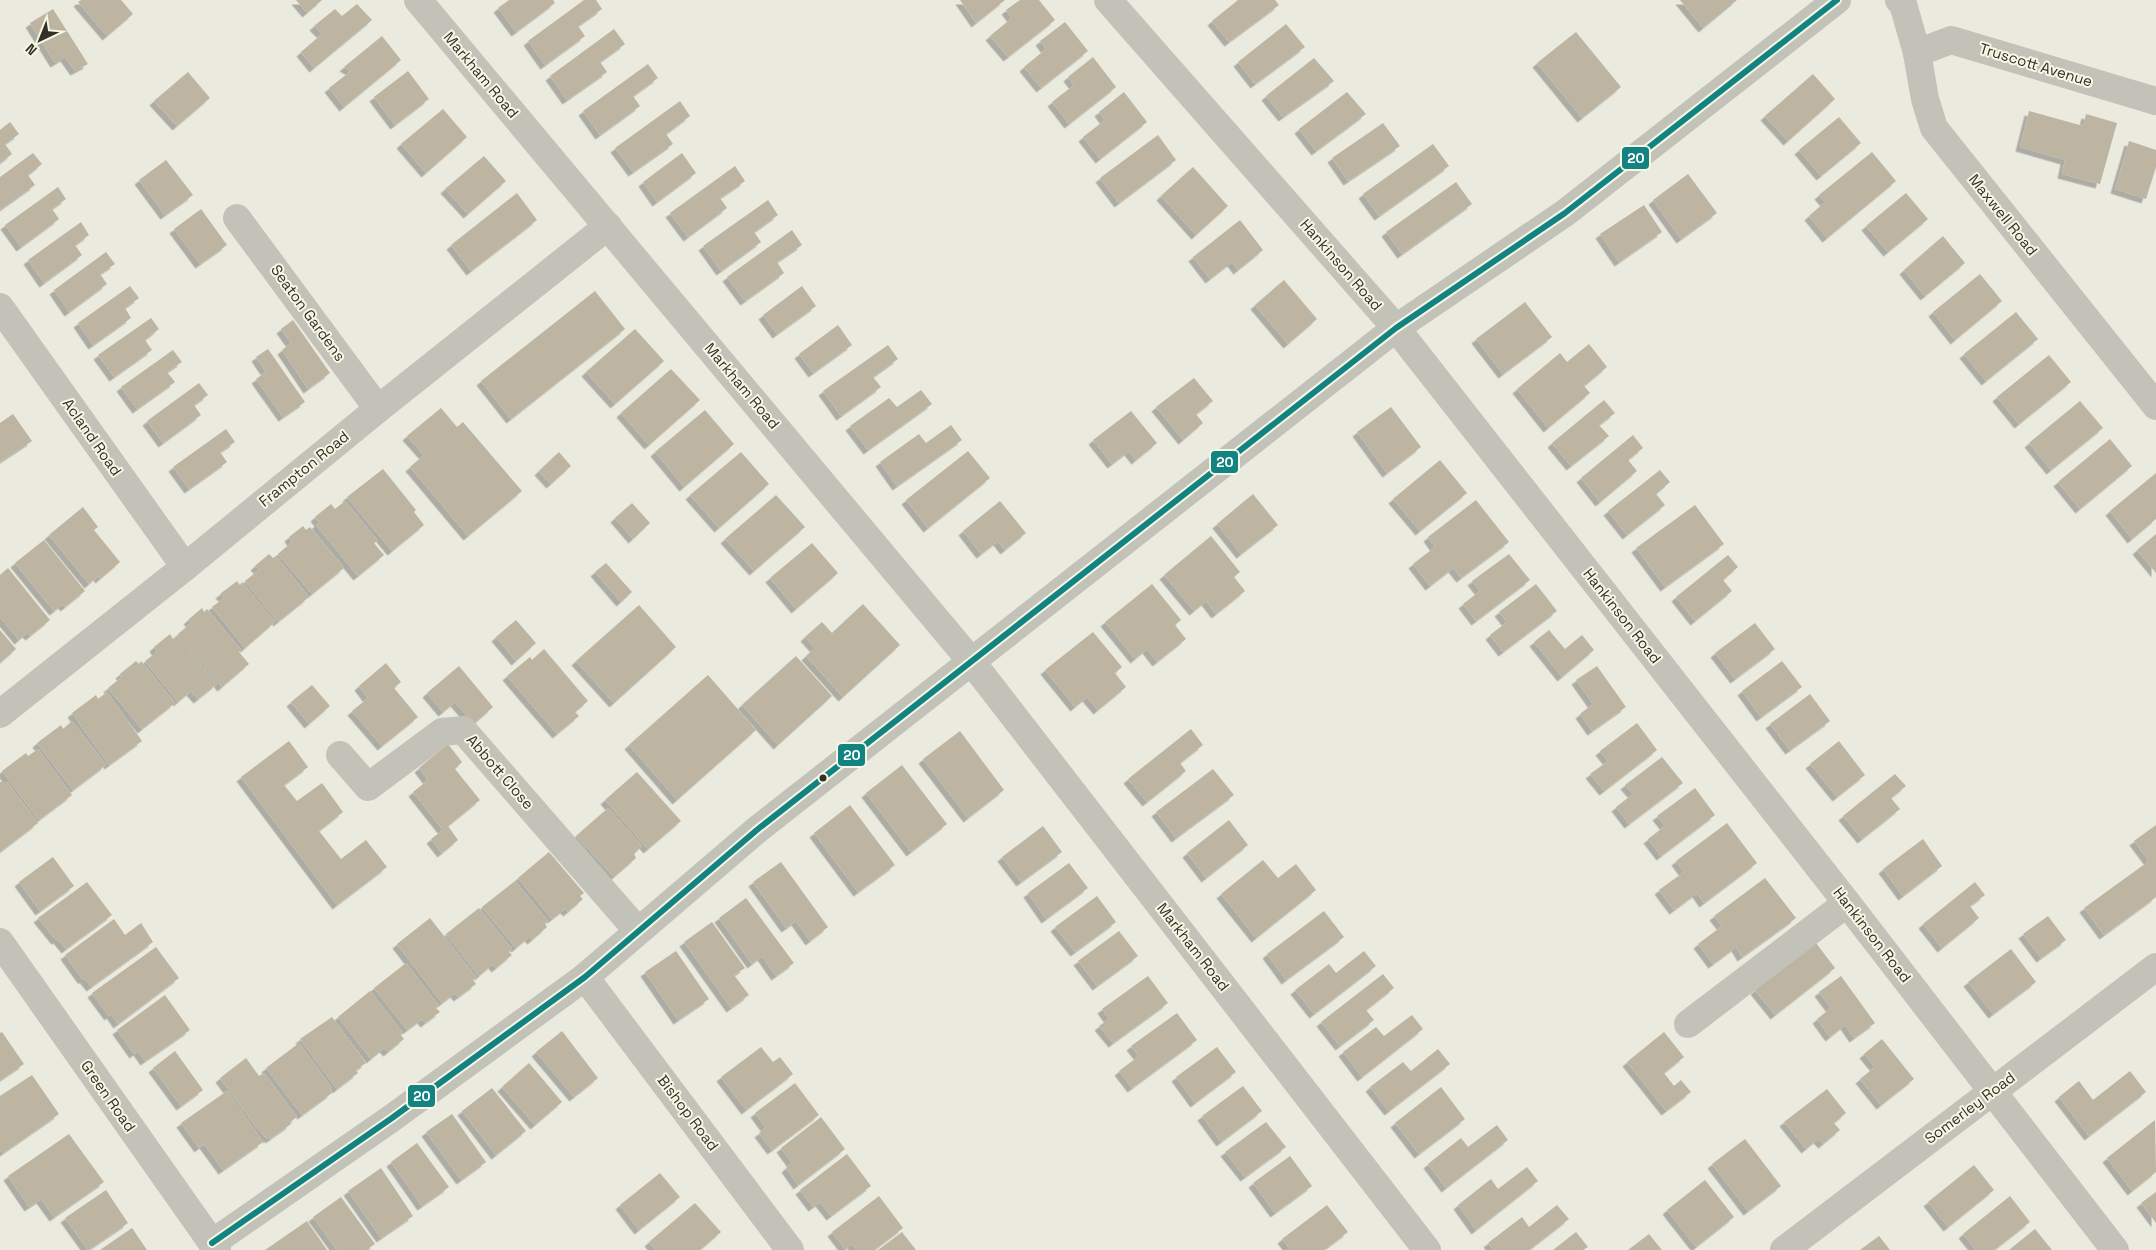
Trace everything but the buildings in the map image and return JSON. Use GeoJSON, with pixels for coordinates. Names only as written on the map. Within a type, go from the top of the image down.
{"type":"FeatureCollection","features":[{"type":"Feature","properties":{"kind":"street","name":"Markham Road"},"geometry":{"type":"LineString","coordinates":[[418,0],[971,661],[1427,1250]]}},
{"type":"Feature","properties":{"kind":"street","name":"Hankinson Road"},"geometry":{"type":"LineString","coordinates":[[1108,0],[1396,328],[1993,1090],[2115,1250]]}},
{"type":"Feature","properties":{"kind":"street"},"geometry":{"type":"LineString","coordinates":[[214,1246],[585,977],[758,829],[1396,328],[1565,213],[1837,0]]}},
{"type":"Feature","properties":{"kind":"street","name":"Maxwell Road"},"geometry":{"type":"LineString","coordinates":[[1899,0],[1903,4],[1917,53],[1926,100],[1934,128],[2156,406]]}},
{"type":"Feature","properties":{"kind":"street","name":"Truscott Avenue"},"geometry":{"type":"LineString","coordinates":[[1917,53],[1951,40],[2156,101]]}},
{"type":"Feature","properties":{"kind":"street","name":"Seaton Gardens"},"geometry":{"type":"LineString","coordinates":[[237,218],[378,409]]}},
{"type":"Feature","properties":{"kind":"street","name":"Frampton Road"},"geometry":{"type":"LineString","coordinates":[[0,714],[608,226]]}},
{"type":"Feature","properties":{"kind":"street","name":"Acland Road"},"geometry":{"type":"LineString","coordinates":[[0,307],[185,567]]}},
{"type":"Feature","properties":{"kind":"street","name":"Abbott Close"},"geometry":{"type":"LineString","coordinates":[[340,755],[368,787],[442,732],[463,730],[638,931]]}},
{"type":"Feature","properties":{"kind":"street"},"geometry":{"type":"LineString","coordinates":[[1688,1024],[1847,903]]}},
{"type":"Feature","properties":{"kind":"street","name":"Green Road"},"geometry":{"type":"LineString","coordinates":[[0,942],[214,1246]]}},
{"type":"Feature","properties":{"kind":"street","name":"Somerley Road"},"geometry":{"type":"LineString","coordinates":[[1784,1250],[2156,966]]}},
{"type":"Feature","properties":{"kind":"street","name":"Bishop Road"},"geometry":{"type":"LineString","coordinates":[[585,977],[790,1250]]}},
{"type":"Feature","properties":{"kind":"transit line","name":"20"},"geometry":{"type":"LineString","coordinates":[[212,1243],[392,1118],[585,977],[758,829],[1396,328],[1565,213],[1837,0]]}}]}
